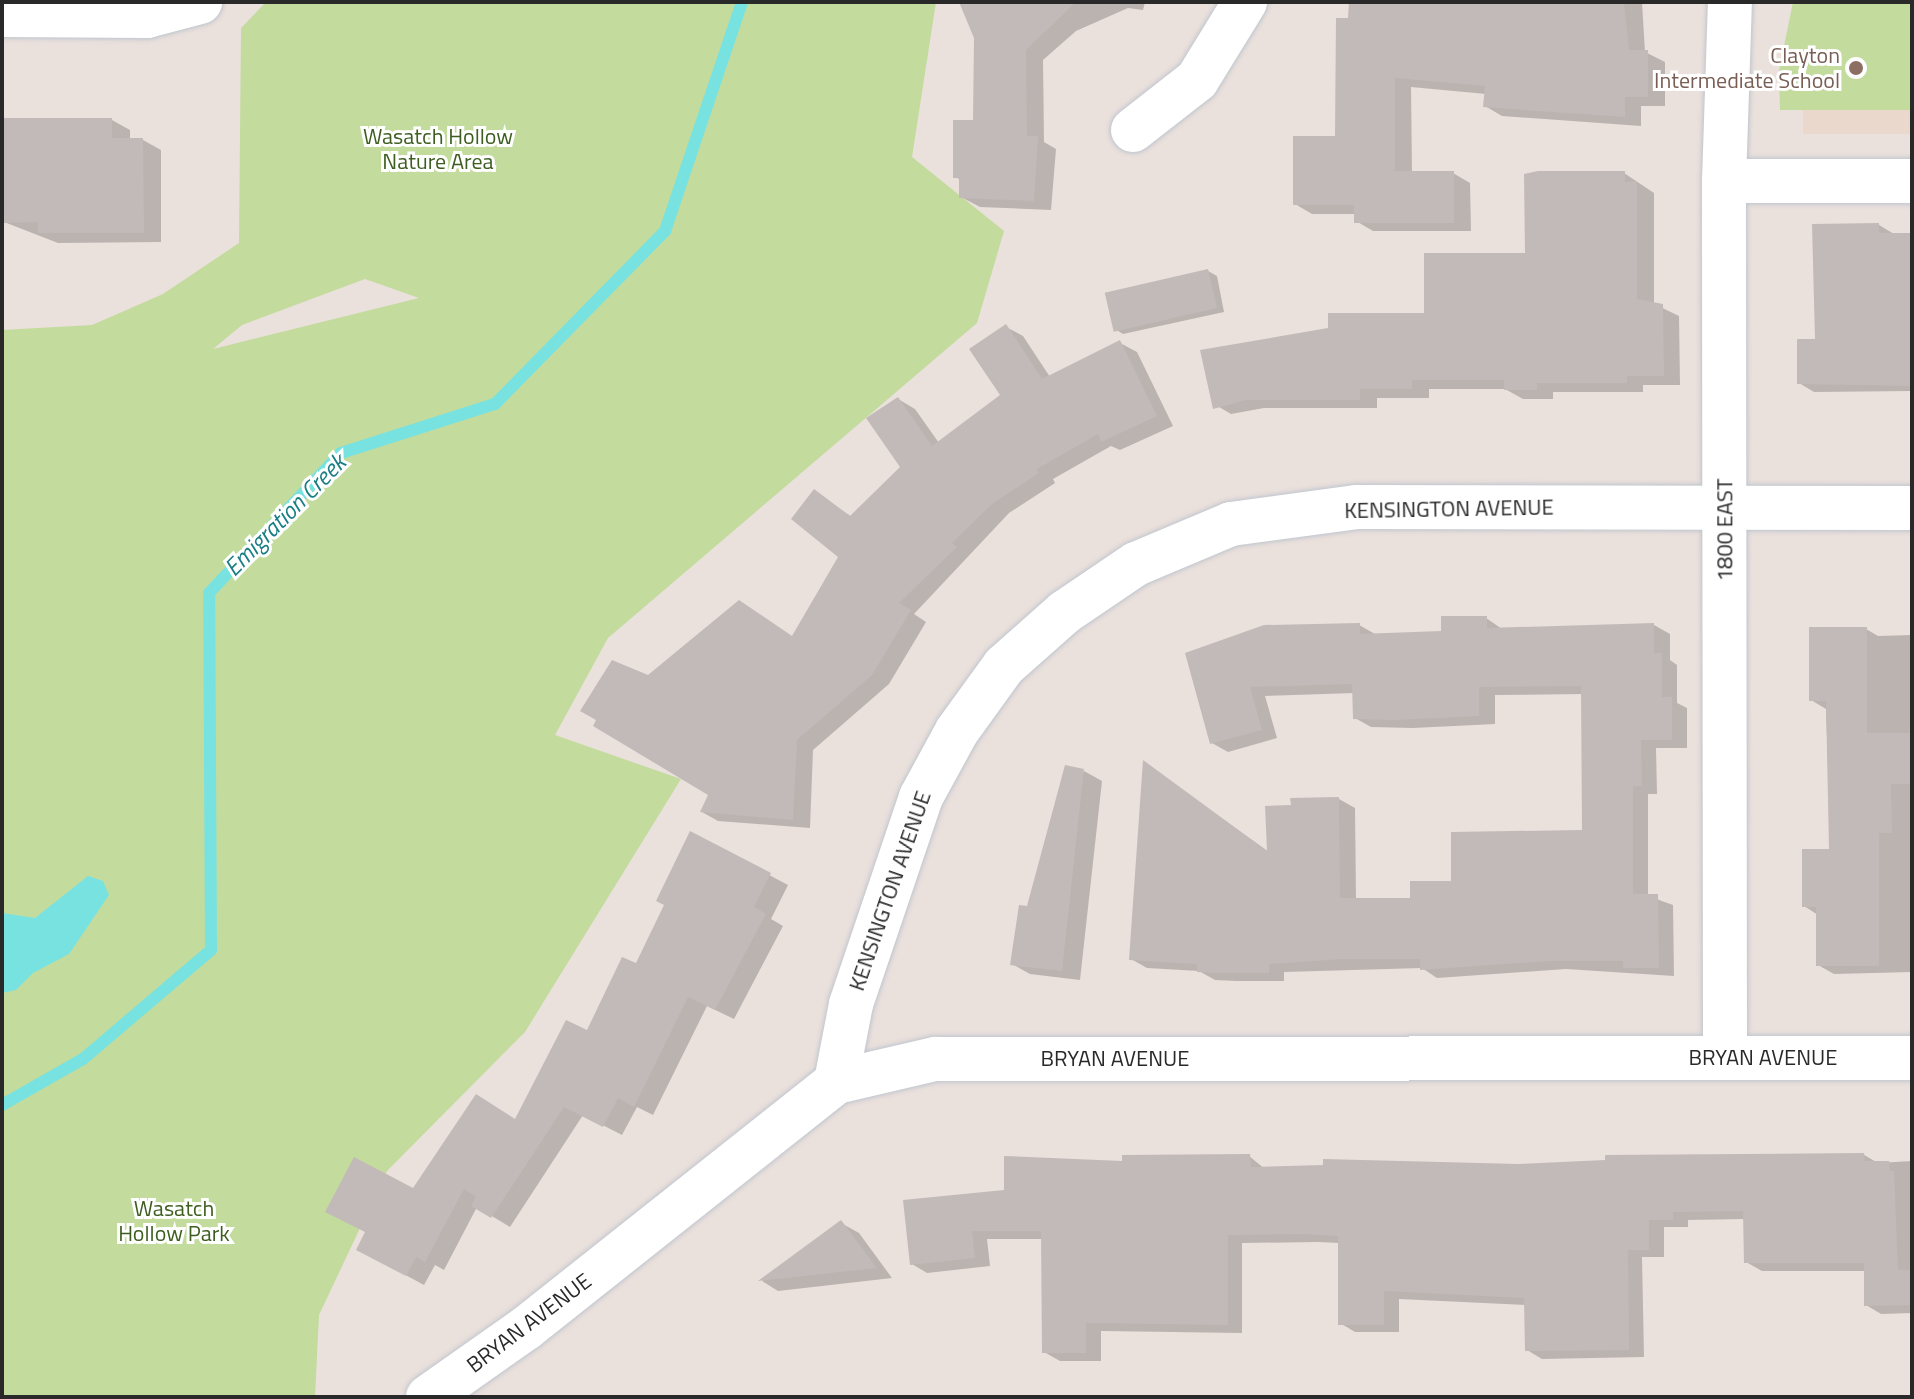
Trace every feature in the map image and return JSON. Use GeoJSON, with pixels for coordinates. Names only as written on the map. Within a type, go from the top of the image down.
{"type":"FeatureCollection","features":[{"type":"Feature","properties":{"kind":"street"},"geometry":{"type":"LineString","coordinates":[[2,15],[147,16],[200,2]]}},
{"type":"Feature","properties":{"kind":"street"},"geometry":{"type":"LineString","coordinates":[[1133,130],[1197,80],[1245,2]]}},
{"type":"Feature","properties":{"kind":"street","name":"1800 EAST"},"geometry":{"type":"LineString","coordinates":[[1725,1058],[1724,181],[1730,2]]}},
{"type":"Feature","properties":{"kind":"street"},"geometry":{"type":"LineString","coordinates":[[1724,181],[1912,181]]}},
{"type":"Feature","properties":{"kind":"street","name":"KENSINGTON AVENUE"},"geometry":{"type":"LineString","coordinates":[[836,1082],[851,1004],[921,797],[957,731],[1004,666],[1065,612],[1136,564],[1231,524],[1356,507],[1912,508]]}},
{"type":"Feature","properties":{"kind":"street","name":"BRYAN AVENUE"},"geometry":{"type":"LineString","coordinates":[[428,1397],[526,1328],[836,1082],[935,1059],[1912,1058]]}},
{"type":"Feature","properties":{"kind":"shaded area","name":"Clayton Intermediate School"},"geometry":{"type":"Polygon","coordinates":[[[1803,2],[1912,2],[1912,134],[1803,134],[1803,2]]]}},
{"type":"Feature","properties":{"kind":"green space"},"geometry":{"type":"Polygon","coordinates":[[[266,2],[936,2],[912,157],[1004,231],[977,323],[608,638],[555,735],[681,779],[525,1032],[387,1171],[319,1315],[315,1397],[2,1397],[2,330],[92,325],[163,294],[239,243],[241,28],[266,2]],[[365,279],[242,325],[213,349],[419,298],[365,279]]]}},
{"type":"Feature","properties":{"kind":"green space","name":"Clayton Intermediate School"},"geometry":{"type":"Polygon","coordinates":[[[1793,2],[1912,2],[1912,110],[1780,110],[1779,71],[1793,2]]]}},
{"type":"Feature","properties":{"kind":"water"},"geometry":{"type":"Polygon","coordinates":[[[88,876],[103,881],[109,895],[69,954],[33,973],[16,990],[2,993],[2,913],[35,918],[88,876]]]}},
{"type":"Feature","properties":{"kind":"building"},"geometry":{"type":"Polygon","coordinates":[[[959,2],[1076,2],[1026,50],[1027,136],[1038,136],[1034,201],[959,198],[959,178],[953,178],[953,120],[973,120],[974,38],[959,2]]]}},
{"type":"Feature","properties":{"kind":"building"},"geometry":{"type":"Polygon","coordinates":[[[1349,2],[1624,2],[1629,50],[1648,50],[1648,97],[1625,97],[1625,117],[1483,107],[1485,86],[1395,78],[1395,171],[1454,171],[1454,223],[1354,223],[1354,205],[1293,205],[1293,136],[1335,136],[1336,18],[1348,18],[1349,2]]]}},
{"type":"Feature","properties":{"kind":"building"},"geometry":{"type":"Polygon","coordinates":[[[2,118],[112,118],[112,138],[143,138],[144,233],[38,233],[38,222],[2,223],[2,118]]]}},
{"type":"Feature","properties":{"kind":"building"},"geometry":{"type":"Polygon","coordinates":[[[1538,171],[1625,171],[1625,182],[1637,181],[1637,299],[1663,304],[1664,376],[1627,376],[1627,383],[1537,383],[1537,390],[1504,390],[1504,380],[1412,380],[1412,389],[1360,389],[1360,400],[1246,400],[1213,409],[1200,350],[1328,328],[1328,313],[1424,313],[1424,253],[1525,253],[1524,174],[1538,171]]]}},
{"type":"Feature","properties":{"kind":"building"},"geometry":{"type":"Polygon","coordinates":[[[1879,223],[1879,233],[1912,233],[1912,386],[1797,384],[1797,339],[1815,339],[1812,224],[1879,223]]]}},
{"type":"Feature","properties":{"kind":"building"},"geometry":{"type":"Polygon","coordinates":[[[1208,269],[1217,308],[1114,332],[1105,293],[1208,269]]]}},
{"type":"Feature","properties":{"kind":"building"},"geometry":{"type":"Polygon","coordinates":[[[1006,324],[1042,379],[1120,340],[1157,416],[1101,442],[1098,434],[1037,469],[1039,473],[992,504],[952,543],[957,547],[899,603],[911,610],[872,675],[797,740],[793,820],[700,812],[708,795],[593,726],[596,720],[580,711],[612,660],[648,675],[739,600],[792,636],[838,557],[791,519],[814,489],[850,516],[900,467],[866,418],[898,397],[932,446],[1000,395],[969,349],[1006,324]]]}},
{"type":"Feature","properties":{"kind":"building"},"geometry":{"type":"Polygon","coordinates":[[[1441,616],[1487,616],[1487,628],[1654,623],[1654,653],[1662,653],[1662,697],[1672,697],[1672,740],[1641,740],[1642,786],[1633,786],[1633,894],[1658,894],[1659,968],[1623,968],[1623,961],[1549,961],[1420,970],[1420,959],[1343,959],[1269,964],[1269,973],[1219,973],[1197,972],[1197,964],[1129,960],[1143,760],[1267,851],[1265,806],[1291,805],[1290,798],[1339,797],[1340,898],[1410,898],[1410,881],[1451,881],[1451,832],[1582,830],[1581,686],[1479,687],[1479,716],[1396,720],[1353,719],[1352,684],[1250,687],[1262,730],[1210,744],[1185,653],[1264,625],[1360,623],[1360,634],[1441,631],[1441,616]]]}},
{"type":"Feature","properties":{"kind":"building"},"geometry":{"type":"Polygon","coordinates":[[[1809,627],[1867,627],[1867,733],[1912,733],[1912,784],[1891,784],[1892,833],[1879,833],[1879,966],[1816,966],[1816,907],[1802,907],[1802,849],[1829,849],[1826,701],[1809,701],[1809,627]]]}},
{"type":"Feature","properties":{"kind":"building"},"geometry":{"type":"Polygon","coordinates":[[[1065,765],[1084,769],[1062,971],[1010,965],[1019,905],[1027,906],[1065,765]]]}},
{"type":"Feature","properties":{"kind":"building"},"geometry":{"type":"Polygon","coordinates":[[[690,831],[771,873],[754,907],[766,914],[715,1010],[688,997],[634,1107],[618,1098],[603,1127],[564,1107],[491,1218],[471,1206],[476,1197],[464,1189],[425,1262],[416,1257],[406,1276],[356,1250],[365,1232],[325,1212],[354,1157],[413,1188],[476,1094],[515,1119],[566,1020],[587,1030],[622,957],[636,963],[664,905],[656,901],[690,831]]]}},
{"type":"Feature","properties":{"kind":"building"},"geometry":{"type":"Polygon","coordinates":[[[1864,1153],[1865,1161],[1889,1161],[1890,1171],[1894,1171],[1898,1270],[1912,1270],[1912,1305],[1864,1306],[1864,1263],[1744,1263],[1743,1211],[1673,1212],[1673,1220],[1649,1220],[1649,1250],[1628,1250],[1629,1350],[1525,1351],[1524,1298],[1384,1291],[1384,1325],[1338,1325],[1338,1236],[1301,1234],[1228,1235],[1228,1325],[1086,1323],[1086,1353],[1042,1353],[1041,1231],[972,1231],[975,1258],[910,1265],[903,1200],[1004,1190],[1004,1156],[1122,1161],[1122,1155],[1250,1154],[1251,1167],[1323,1165],[1323,1159],[1518,1164],[1605,1160],[1605,1155],[1864,1153]]]}},
{"type":"Feature","properties":{"kind":"building"},"geometry":{"type":"Polygon","coordinates":[[[841,1220],[877,1268],[758,1281],[841,1220]]]}},
{"type":"Feature","properties":{"kind":"waterway","name":"Emigration Creek"},"geometry":{"type":"LineString","coordinates":[[2,1105],[83,1059],[211,950],[209,593],[341,453],[495,404],[665,231],[742,2]]}},
{"type":"Feature","properties":{"kind":"place","name":"Clayton Intermediate School"},"geometry":{"type":"Point","coordinates":[1856,68]}},
{"type":"Feature","properties":{"kind":"park label","name":"Wasatch Hollow Nature Area"},"geometry":{"type":"Point","coordinates":[438,148]}},
{"type":"Feature","properties":{"kind":"park label","name":"Wasatch Hollow Park"},"geometry":{"type":"Point","coordinates":[174,1220]}}]}
